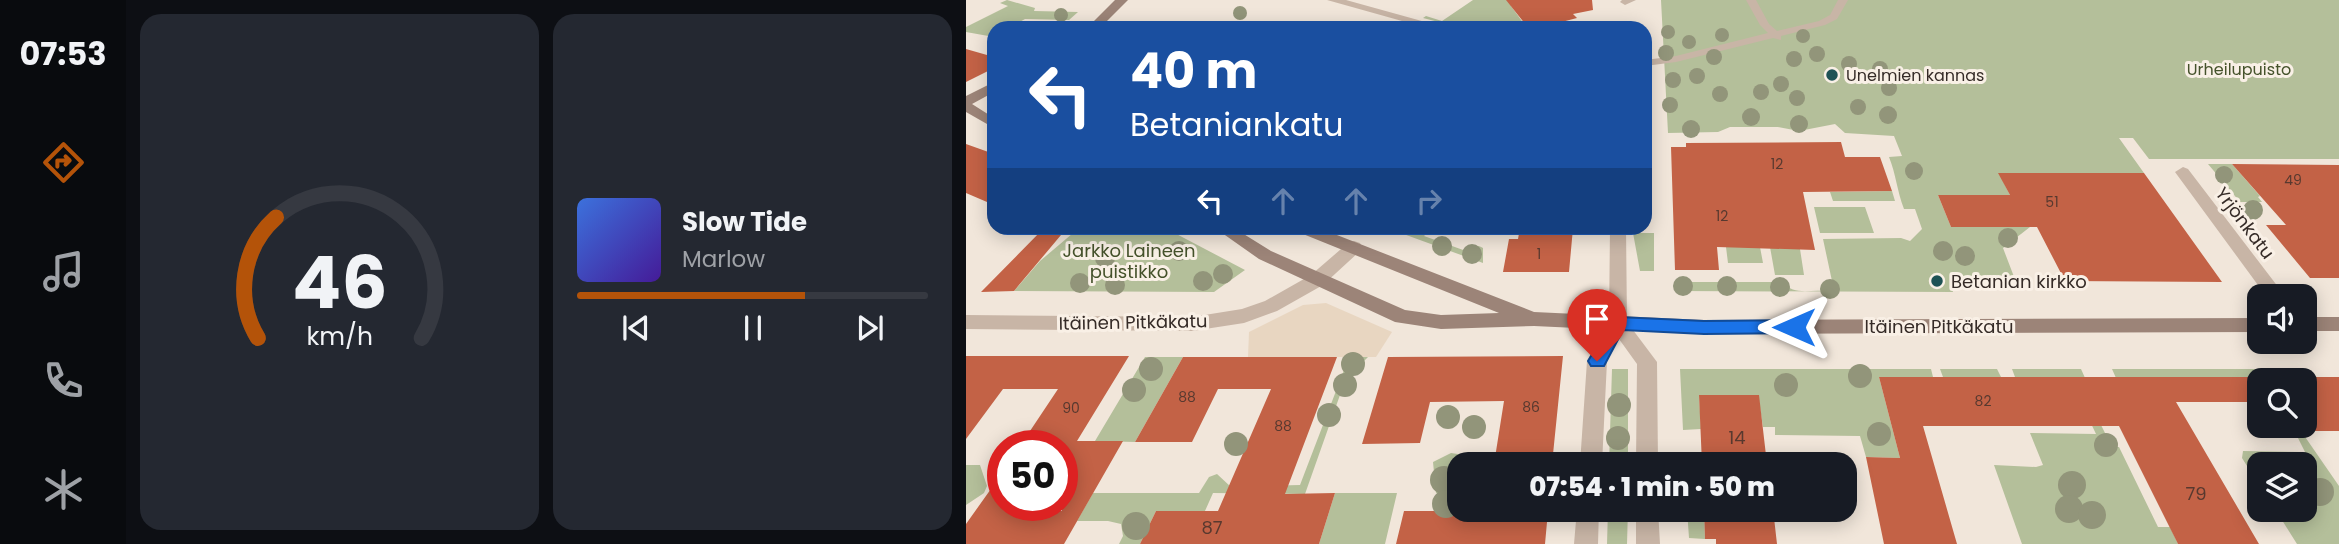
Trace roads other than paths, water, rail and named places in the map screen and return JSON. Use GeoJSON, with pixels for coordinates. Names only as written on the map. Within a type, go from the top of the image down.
{"type":"FeatureCollection","features":[{"type":"Feature","properties":{"kind":"main road"},"geometry":{"type":"LineString","coordinates":[[1100,21],[1122,0]]}},
{"type":"Feature","properties":{"kind":"main road"},"geometry":{"type":"LineString","coordinates":[[966,104],[987,90]]}},
{"type":"Feature","properties":{"kind":"main road"},"geometry":{"type":"LineString","coordinates":[[966,104],[987,98]]}},
{"type":"Feature","properties":{"kind":"main road"},"geometry":{"type":"LineString","coordinates":[[966,104],[987,119]]}},
{"type":"Feature","properties":{"kind":"main road"},"geometry":{"type":"LineString","coordinates":[[1234,235],[1265,255],[1317,280]]}},
{"type":"Feature","properties":{"kind":"main road","name":"Itäinen Pitkäkatu"},"geometry":{"type":"LineString","coordinates":[[1322,235],[1534,319]]}},
{"type":"Feature","properties":{"kind":"main road","name":"Itäinen Pitkäkatu"},"geometry":{"type":"LineString","coordinates":[[1317,280],[1402,317],[1441,322],[1534,319],[1704,327],[2247,325]]}},
{"type":"Feature","properties":{"kind":"main road"},"geometry":{"type":"LineString","coordinates":[[2317,324],[2339,324]]}},
{"type":"Feature","properties":{"kind":"street"},"geometry":{"type":"LineString","coordinates":[[1333,0],[1414,21]]}},
{"type":"Feature","properties":{"kind":"street","name":"Yrjönkatu"},"geometry":{"type":"LineString","coordinates":[[2183,172],[2267,284]]}},
{"type":"Feature","properties":{"kind":"street"},"geometry":{"type":"LineString","coordinates":[[1592,452],[1597,361],[1618,323],[1618,235]]}},
{"type":"Feature","properties":{"kind":"street"},"geometry":{"type":"LineString","coordinates":[[1317,280],[1354,247]]}},
{"type":"Feature","properties":{"kind":"street","name":"Itäinen Pitkäkatu"},"geometry":{"type":"LineString","coordinates":[[966,322],[1192,324],[1220,321],[1271,306],[1317,280]]}},
{"type":"Feature","properties":{"kind":"street"},"geometry":{"type":"LineString","coordinates":[[1618,323],[1647,362],[1647,452]]}},
{"type":"Feature","properties":{"kind":"street"},"geometry":{"type":"LineString","coordinates":[[1586,544],[1587,522]]}},
{"type":"Feature","properties":{"kind":"street"},"geometry":{"type":"LineString","coordinates":[[1647,522],[1647,544]]}},
{"type":"Feature","properties":{"kind":"lane"},"geometry":{"type":"LineString","coordinates":[[1751,0],[1765,25],[1777,37]]}},
{"type":"Feature","properties":{"kind":"lane"},"geometry":{"type":"LineString","coordinates":[[1652,62],[1777,37],[1822,23],[1834,17],[1843,0]]}},
{"type":"Feature","properties":{"kind":"place","name":"Unelmien kannas"},"geometry":{"type":"Point","coordinates":[1832,75]}},
{"type":"Feature","properties":{"kind":"place","name":"Betanian kirkko"},"geometry":{"type":"Point","coordinates":[1937,281]}},
{"type":"Feature","properties":{"kind":"park label","name":"Urheilupuisto"},"geometry":{"type":"Point","coordinates":[2239,69]}},
{"type":"Feature","properties":{"kind":"park label","name":"Jarkko Laineen puistikko"},"geometry":{"type":"Point","coordinates":[1129,260]}}]}
